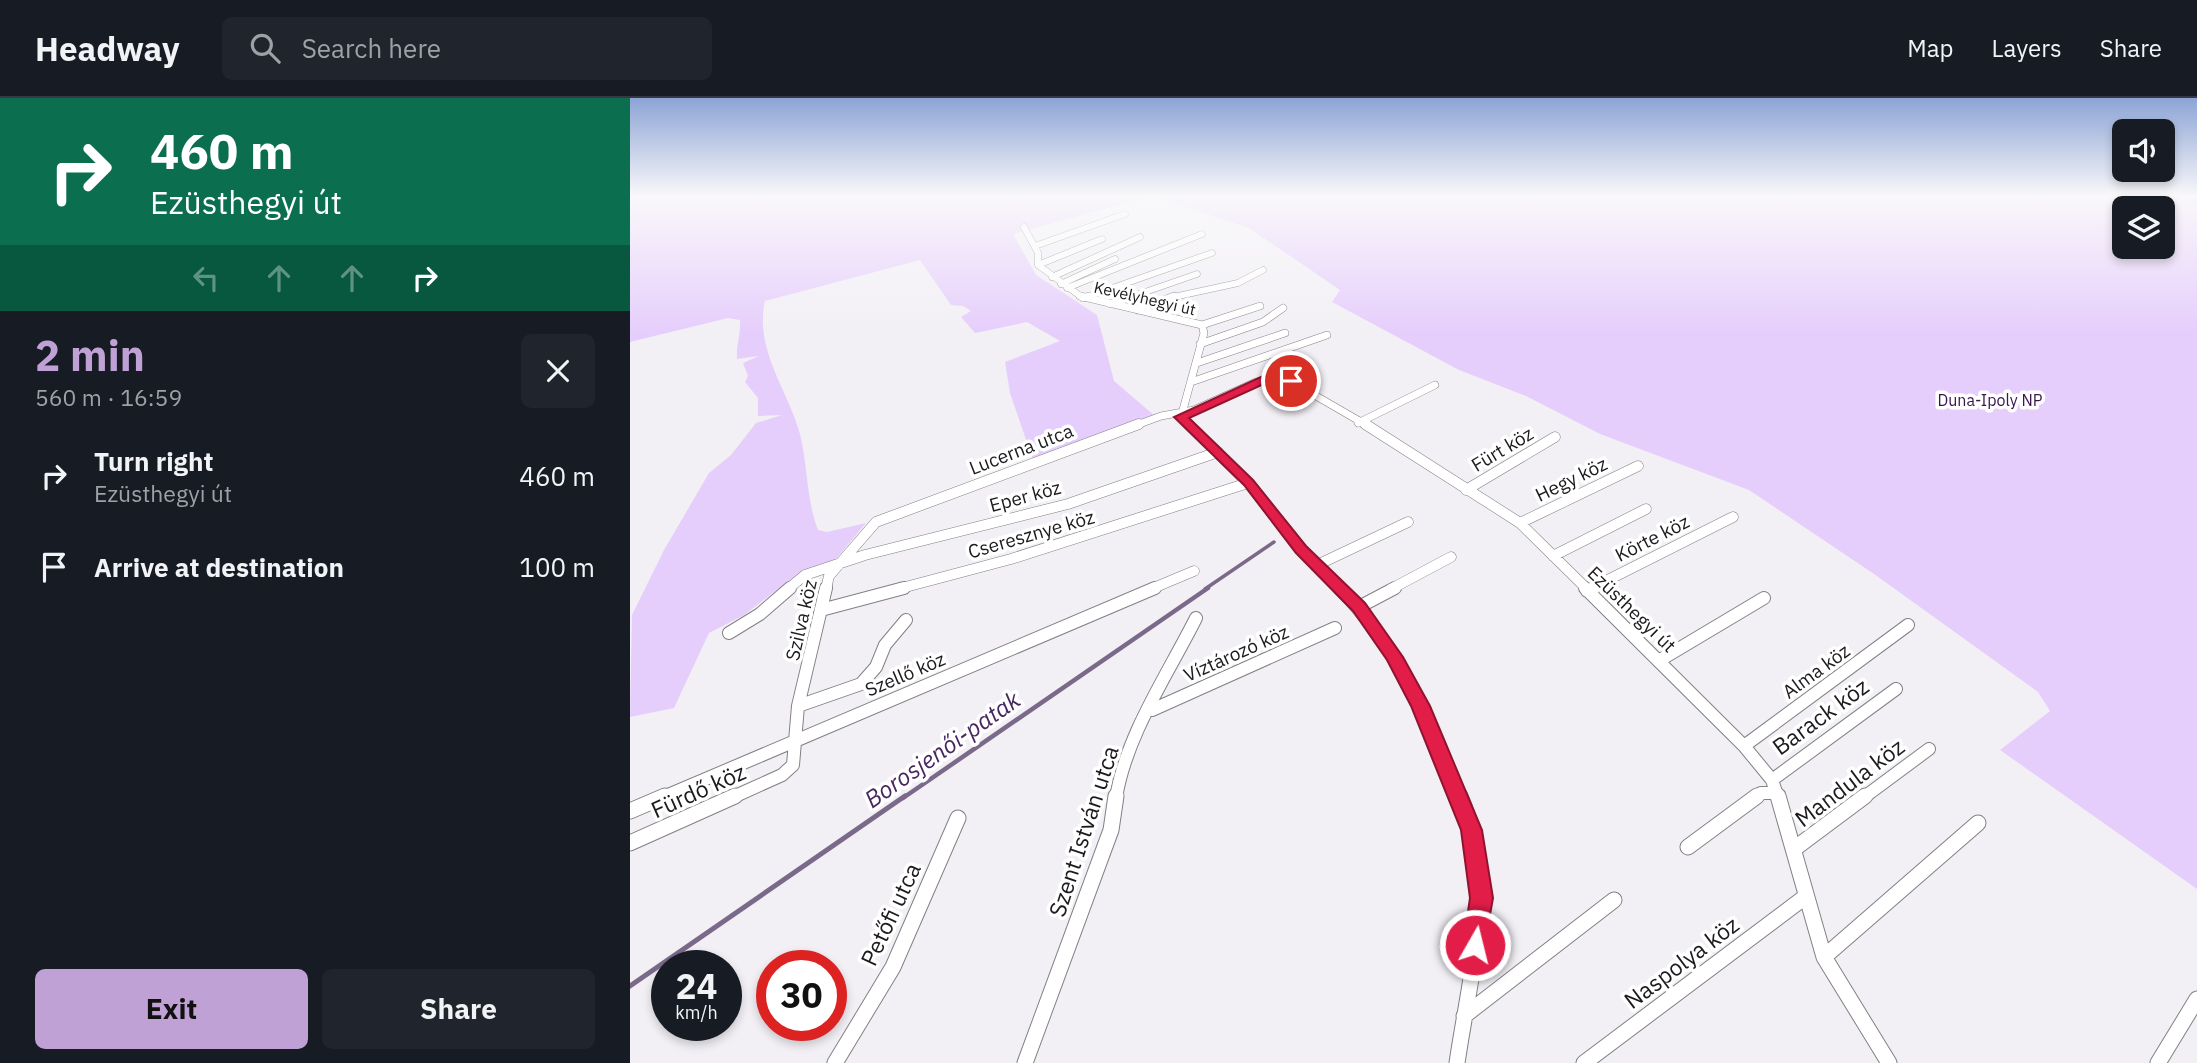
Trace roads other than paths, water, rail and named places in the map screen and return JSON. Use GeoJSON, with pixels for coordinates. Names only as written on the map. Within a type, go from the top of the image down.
{"type":"FeatureCollection","features":[{"type":"Feature","properties":{"kind":"street"},"geometry":{"type":"LineString","coordinates":[[1032,241],[1038,265],[1097,241]]}},
{"type":"Feature","properties":{"kind":"street"},"geometry":{"type":"LineString","coordinates":[[1035,246],[1049,241]]}},
{"type":"Feature","properties":{"kind":"street"},"geometry":{"type":"LineString","coordinates":[[1052,277],[1131,241]]}},
{"type":"Feature","properties":{"kind":"street"},"geometry":{"type":"LineString","coordinates":[[1064,286],[1183,241]]}},
{"type":"Feature","properties":{"kind":"street"},"geometry":{"type":"LineString","coordinates":[[1083,299],[1212,253]]}},
{"type":"Feature","properties":{"kind":"street"},"geometry":{"type":"LineString","coordinates":[[1064,286],[1115,259]]}},
{"type":"Feature","properties":{"kind":"street","name":"Kevélyhegyi út"},"geometry":{"type":"LineString","coordinates":[[1038,265],[1083,299],[1202,325],[1205,333],[1181,417]]}},
{"type":"Feature","properties":{"kind":"street"},"geometry":{"type":"LineString","coordinates":[[1136,310],[1189,292],[1207,292],[1253,278],[1263,270]]}},
{"type":"Feature","properties":{"kind":"street"},"geometry":{"type":"LineString","coordinates":[[1108,305],[1197,274]]}},
{"type":"Feature","properties":{"kind":"street"},"geometry":{"type":"LineString","coordinates":[[1202,325],[1260,306]]}},
{"type":"Feature","properties":{"kind":"street"},"geometry":{"type":"LineString","coordinates":[[1200,344],[1263,322],[1283,308]]}},
{"type":"Feature","properties":{"kind":"street"},"geometry":{"type":"LineString","coordinates":[[1197,363],[1285,333]]}},
{"type":"Feature","properties":{"kind":"street"},"geometry":{"type":"LineString","coordinates":[[1191,382],[1327,335]]}},
{"type":"Feature","properties":{"kind":"street","name":"Ezüsthegyi út"},"geometry":{"type":"LineString","coordinates":[[1181,417],[1267,379],[1280,377],[1392,440],[1520,523],[1744,746],[1774,787],[1825,957],[1889,1063]]}},
{"type":"Feature","properties":{"kind":"street"},"geometry":{"type":"LineString","coordinates":[[1358,423],[1435,385]]}},
{"type":"Feature","properties":{"kind":"street"},"geometry":{"type":"LineString","coordinates":[[1181,417],[1248,482],[1315,566],[1359,607],[1394,657],[1421,706],[1471,830],[1481,898],[1457,1063]]}},
{"type":"Feature","properties":{"kind":"street","name":"Lucerna utca"},"geometry":{"type":"LineString","coordinates":[[876,522],[1153,419],[1181,417]]}},
{"type":"Feature","properties":{"kind":"street","name":"Fürt köz"},"geometry":{"type":"LineString","coordinates":[[1466,490],[1555,437]]}},
{"type":"Feature","properties":{"kind":"street","name":"Eper köz"},"geometry":{"type":"LineString","coordinates":[[729,633],[760,614],[796,580],[838,564],[1068,504],[1218,452]]}},
{"type":"Feature","properties":{"kind":"street","name":"Hegy köz"},"geometry":{"type":"LineString","coordinates":[[1520,523],[1638,466]]}},
{"type":"Feature","properties":{"kind":"street","name":"Cseresznye köz"},"geometry":{"type":"LineString","coordinates":[[821,610],[1011,559],[1248,482]]}},
{"type":"Feature","properties":{"kind":"street"},"geometry":{"type":"LineString","coordinates":[[1553,556],[1646,509]]}},
{"type":"Feature","properties":{"kind":"street","name":"Körte köz"},"geometry":{"type":"LineString","coordinates":[[1587,591],[1733,517]]}},
{"type":"Feature","properties":{"kind":"street","name":"Szilva köz"},"geometry":{"type":"LineString","coordinates":[[782,775],[793,765],[799,706],[829,576],[876,522]]}},
{"type":"Feature","properties":{"kind":"street"},"geometry":{"type":"LineString","coordinates":[[1315,566],[1408,522]]}},
{"type":"Feature","properties":{"kind":"street"},"geometry":{"type":"LineString","coordinates":[[1359,607],[1451,557]]}},
{"type":"Feature","properties":{"kind":"street","name":"Szellő köz"},"geometry":{"type":"LineString","coordinates":[[630,811],[1194,571]]}},
{"type":"Feature","properties":{"kind":"street"},"geometry":{"type":"LineString","coordinates":[[1660,660],[1764,598]]}},
{"type":"Feature","properties":{"kind":"street","name":"Szent István utca"},"geometry":{"type":"LineString","coordinates":[[1026,1063],[1111,830],[1119,780],[1196,618]]}},
{"type":"Feature","properties":{"kind":"street"},"geometry":{"type":"LineString","coordinates":[[799,706],[860,684],[876,667],[886,646],[906,620]]}},
{"type":"Feature","properties":{"kind":"street","name":"Alma köz"},"geometry":{"type":"LineString","coordinates":[[1744,746],[1908,625]]}},
{"type":"Feature","properties":{"kind":"street","name":"Víztározó köz"},"geometry":{"type":"LineString","coordinates":[[1152,710],[1335,628]]}},
{"type":"Feature","properties":{"kind":"street","name":"Barack köz"},"geometry":{"type":"LineString","coordinates":[[1688,847],[1761,793],[1774,787],[1896,690]]}},
{"type":"Feature","properties":{"kind":"street","name":"Mandula köz"},"geometry":{"type":"LineString","coordinates":[[1794,849],[1929,749]]}},
{"type":"Feature","properties":{"kind":"street","name":"Fürdő köz"},"geometry":{"type":"LineString","coordinates":[[630,843],[782,775]]}},
{"type":"Feature","properties":{"kind":"street","name":"Petőfi utca"},"geometry":{"type":"LineString","coordinates":[[835,1063],[893,967],[958,818]]}},
{"type":"Feature","properties":{"kind":"street"},"geometry":{"type":"LineString","coordinates":[[1825,957],[1978,823]]}},
{"type":"Feature","properties":{"kind":"street","name":"Naspolya köz"},"geometry":{"type":"LineString","coordinates":[[1584,1063],[1805,897]]}},
{"type":"Feature","properties":{"kind":"street"},"geometry":{"type":"LineString","coordinates":[[1464,1016],[1615,900]]}},
{"type":"Feature","properties":{"kind":"street"},"geometry":{"type":"LineString","coordinates":[[2158,1063],[2197,999]]}},
{"type":"Feature","properties":{"kind":"waterway","name":"Borosjenői-patak"},"geometry":{"type":"LineString","coordinates":[[1205,589],[1274,542]]}},
{"type":"Feature","properties":{"kind":"waterway","name":"Borosjenői-patak"},"geometry":{"type":"LineString","coordinates":[[903,798],[1208,588]]}},
{"type":"Feature","properties":{"kind":"waterway","name":"Borosjenői-patak"},"geometry":{"type":"LineString","coordinates":[[630,986],[905,796]]}},
{"type":"Feature","properties":{"kind":"park label","name":"Duna-Ipoly NP"},"geometry":{"type":"Point","coordinates":[1990,400]}}]}
